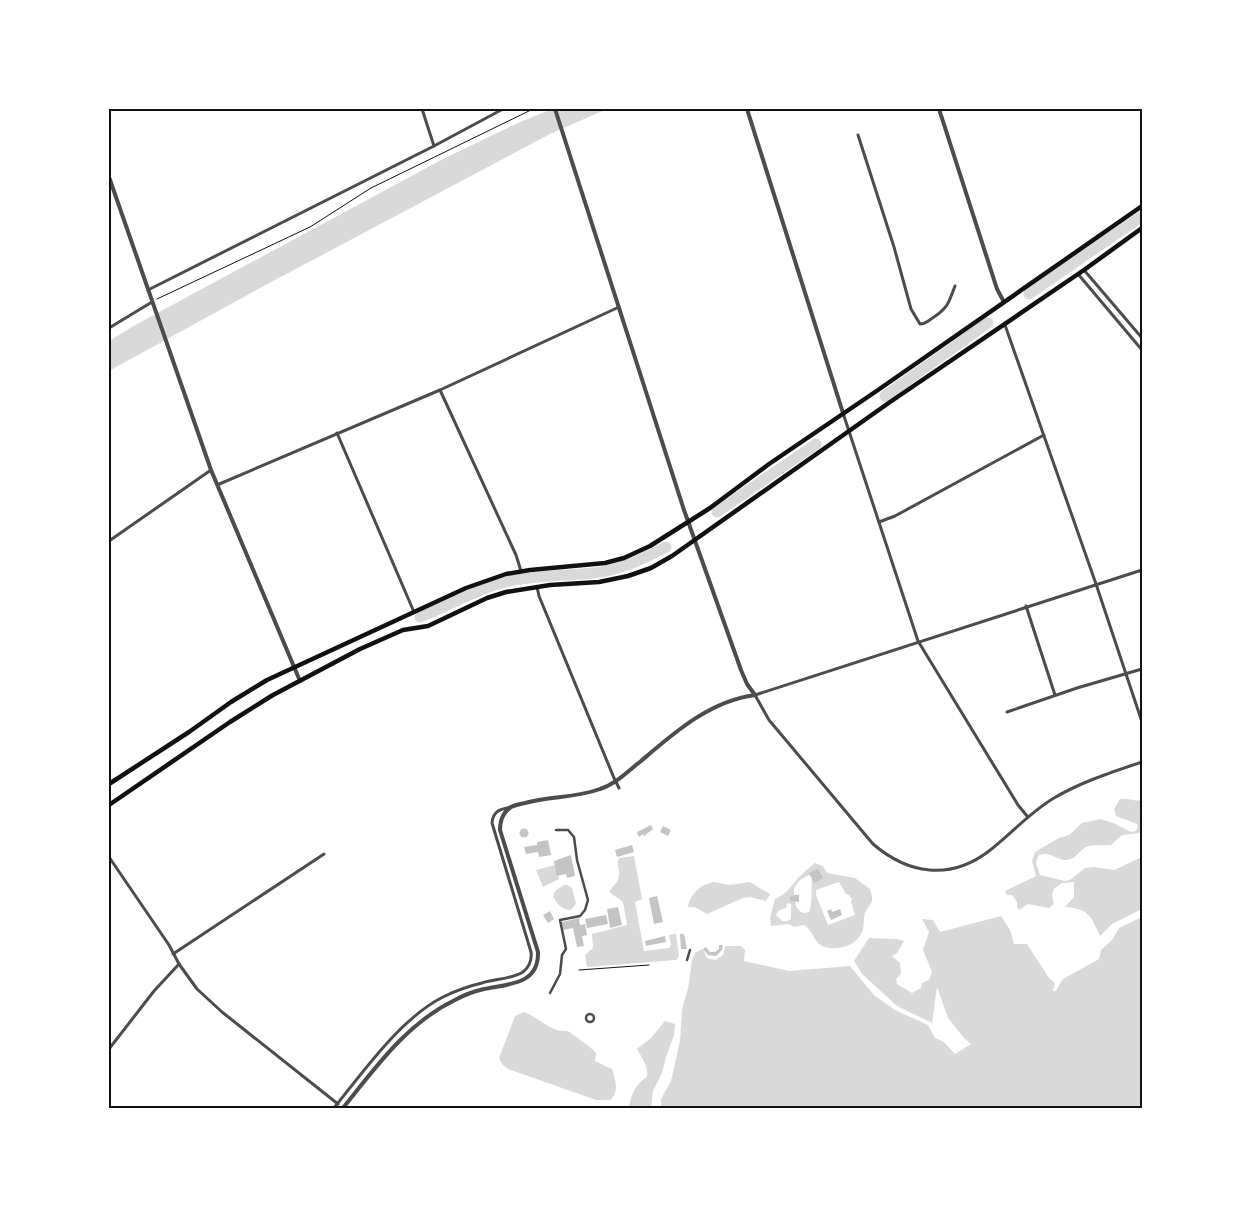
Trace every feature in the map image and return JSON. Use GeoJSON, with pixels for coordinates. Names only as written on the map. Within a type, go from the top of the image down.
{"type":"FeatureCollection","features":[{"type":"Feature","properties":{"kind":"main road"},"geometry":{"type":"LineString","coordinates":[[109,784],[189,732],[230,702],[267,680],[294,666],[486,580],[521,571],[586,566],[624,558],[650,546],[689,522],[769,464],[1142,206]]}},
{"type":"Feature","properties":{"kind":"main road"},"geometry":{"type":"LineString","coordinates":[[109,805],[230,722],[274,695],[360,649],[403,630],[428,626],[487,598],[506,592],[537,587],[599,582],[628,576],[651,568],[672,556],[789,475],[1142,228]]}},
{"type":"Feature","properties":{"kind":"street"},"geometry":{"type":"LineString","coordinates":[[422,109],[434,146]]}},
{"type":"Feature","properties":{"kind":"street"},"geometry":{"type":"LineString","coordinates":[[148,290],[434,146],[503,109]]}},
{"type":"Feature","properties":{"kind":"street"},"geometry":{"type":"LineString","coordinates":[[555,109],[695,540],[747,684],[755,694],[769,720],[873,844],[894,860],[919,869],[947,870],[976,860],[990,851],[1027,816],[1053,798],[1073,788],[1142,762]]}},
{"type":"Feature","properties":{"kind":"street"},"geometry":{"type":"LineString","coordinates":[[747,109],[843,413],[918,641],[1027,816]]}},
{"type":"Feature","properties":{"kind":"street"},"geometry":{"type":"LineString","coordinates":[[939,109],[997,289],[1004,302]]}},
{"type":"Feature","properties":{"kind":"street"},"geometry":{"type":"LineString","coordinates":[[858,135],[894,247],[911,309],[920,324],[925,324],[943,312],[949,303],[955,286]]}},
{"type":"Feature","properties":{"kind":"street"},"geometry":{"type":"LineString","coordinates":[[109,177],[210,470],[300,681]]}},
{"type":"Feature","properties":{"kind":"street"},"geometry":{"type":"LineString","coordinates":[[1084,270],[1142,338]]}},
{"type":"Feature","properties":{"kind":"street"},"geometry":{"type":"LineString","coordinates":[[1078,274],[1142,350]]}},
{"type":"Feature","properties":{"kind":"street"},"geometry":{"type":"LineString","coordinates":[[109,328],[152,302]]}},
{"type":"Feature","properties":{"kind":"street"},"geometry":{"type":"LineString","coordinates":[[217,485],[440,390],[619,307]]}},
{"type":"Feature","properties":{"kind":"street"},"geometry":{"type":"LineString","coordinates":[[1004,325],[1096,584],[1142,722]]}},
{"type":"Feature","properties":{"kind":"street"},"geometry":{"type":"LineString","coordinates":[[440,390],[516,555],[521,571]]}},
{"type":"Feature","properties":{"kind":"street"},"geometry":{"type":"LineString","coordinates":[[336,433],[414,612]]}},
{"type":"Feature","properties":{"kind":"street"},"geometry":{"type":"LineString","coordinates":[[879,522],[895,516],[1044,435]]}},
{"type":"Feature","properties":{"kind":"street"},"geometry":{"type":"LineString","coordinates":[[109,541],[210,470]]}},
{"type":"Feature","properties":{"kind":"street"},"geometry":{"type":"LineString","coordinates":[[334,1108],[398,1031],[425,1008],[443,997],[458,991],[481,983],[516,975],[528,966],[531,952],[492,823],[494,814],[500,809],[586,793],[616,782],[689,722],[739,697],[755,694],[1142,570]]}},
{"type":"Feature","properties":{"kind":"street"},"geometry":{"type":"LineString","coordinates":[[537,587],[539,596],[619,788]]}},
{"type":"Feature","properties":{"kind":"street"},"geometry":{"type":"LineString","coordinates":[[1026,606],[1055,695]]}},
{"type":"Feature","properties":{"kind":"street"},"geometry":{"type":"LineString","coordinates":[[1007,712],[1055,695],[1142,669]]}},
{"type":"Feature","properties":{"kind":"street"},"geometry":{"type":"LineString","coordinates":[[343,1108],[393,1047],[429,1014],[460,997],[522,980],[530,975],[535,967],[538,952],[500,830],[502,817],[512,807]]}},
{"type":"Feature","properties":{"kind":"street"},"geometry":{"type":"LineString","coordinates":[[550,993],[560,974],[562,955],[566,949],[560,920],[580,916],[585,910],[588,900],[577,860],[574,837],[568,830],[556,830]]}},
{"type":"Feature","properties":{"kind":"street"},"geometry":{"type":"LineString","coordinates":[[173,954],[324,854]]}},
{"type":"Feature","properties":{"kind":"street"},"geometry":{"type":"LineString","coordinates":[[109,857],[169,945],[178,964],[197,989],[216,1007],[338,1104]]}},
{"type":"Feature","properties":{"kind":"street"},"geometry":{"type":"LineString","coordinates":[[687,960],[690,950]]}},
{"type":"Feature","properties":{"kind":"street"},"geometry":{"type":"LineString","coordinates":[[109,1048],[154,990],[178,964]]}},
{"type":"Feature","properties":{"kind":"path"},"geometry":{"type":"LineString","coordinates":[[152,302],[310,227],[371,188],[533,109]]}},
{"type":"Feature","properties":{"kind":"path"},"geometry":{"type":"LineString","coordinates":[[578,970],[649,965]]}},
{"type":"Feature","properties":{"kind":"shaded area"},"geometry":{"type":"Polygon","coordinates":[[[552,109],[607,109],[550,134],[260,288],[109,371],[109,341],[137,324],[443,159],[552,109]]]}},
{"type":"Feature","properties":{"kind":"shaded area"},"geometry":{"type":"Polygon","coordinates":[[[1120,799],[1142,800],[1142,829],[1139,833],[1122,835],[1111,845],[1086,847],[1069,860],[1062,860],[1042,854],[1038,856],[1036,863],[1040,875],[1065,881],[1070,880],[1085,868],[1094,867],[1114,870],[1142,857],[1142,909],[1112,924],[1100,936],[1088,914],[1079,909],[1065,907],[1074,897],[1074,882],[1062,883],[1054,889],[1052,895],[1054,904],[1049,908],[1028,904],[1019,910],[1017,902],[1012,895],[1007,895],[1005,891],[1036,876],[1032,861],[1035,852],[1059,838],[1069,835],[1082,823],[1101,819],[1131,832],[1136,831],[1137,824],[1116,816],[1114,809],[1120,799]]]}},
{"type":"Feature","properties":{"kind":"shaded area"},"geometry":{"type":"Polygon","coordinates":[[[634,856],[642,899],[635,902],[644,951],[669,948],[671,945],[669,935],[676,934],[679,956],[676,960],[587,967],[585,955],[593,948],[592,934],[627,925],[623,902],[609,892],[619,878],[619,858],[634,856]]]}},
{"type":"Feature","properties":{"kind":"shaded area"},"geometry":{"type":"Polygon","coordinates":[[[815,863],[823,866],[827,873],[855,878],[870,889],[872,900],[865,913],[862,932],[856,941],[841,948],[830,948],[821,945],[804,925],[794,927],[789,924],[771,926],[770,918],[775,899],[786,892],[815,863]],[[809,875],[800,880],[794,888],[796,906],[804,913],[809,912],[811,904],[812,877],[809,875]],[[839,882],[816,890],[816,895],[828,925],[855,915],[851,902],[852,899],[846,894],[839,882]],[[787,903],[786,908],[778,911],[776,915],[782,921],[791,919],[791,904],[787,903]]]}},
{"type":"Feature","properties":{"kind":"shaded area"},"geometry":{"type":"Polygon","coordinates":[[[555,865],[559,879],[543,887],[536,870],[555,865]]]}},
{"type":"Feature","properties":{"kind":"shaded area"},"geometry":{"type":"Polygon","coordinates":[[[714,882],[730,885],[750,882],[770,894],[766,901],[750,897],[743,898],[707,914],[695,907],[688,907],[691,898],[697,890],[714,882]]]}},
{"type":"Feature","properties":{"kind":"shaded area"},"geometry":{"type":"Polygon","coordinates":[[[564,885],[572,888],[576,904],[571,910],[560,906],[553,897],[555,891],[564,885]]]}},
{"type":"Feature","properties":{"kind":"shaded area"},"geometry":{"type":"Polygon","coordinates":[[[1001,916],[1010,930],[1014,944],[1027,944],[1049,978],[1055,983],[1053,990],[1055,992],[1063,979],[1099,959],[1101,950],[1112,940],[1119,928],[1142,917],[1142,1108],[661,1108],[661,1099],[671,1081],[680,1041],[682,1009],[688,989],[692,960],[696,952],[703,949],[707,958],[715,960],[723,955],[725,946],[741,946],[745,950],[744,961],[789,971],[850,966],[874,995],[895,1010],[928,1025],[935,1038],[944,1042],[955,1054],[971,1044],[948,1018],[937,987],[932,1023],[897,1006],[862,974],[854,961],[869,938],[904,941],[897,953],[892,956],[900,963],[901,974],[896,979],[897,984],[912,993],[921,988],[922,983],[929,980],[932,972],[923,950],[929,932],[922,919],[933,920],[940,932],[1001,916]]]}},
{"type":"Feature","properties":{"kind":"shaded area"},"geometry":{"type":"Polygon","coordinates":[[[524,1012],[556,1030],[568,1031],[596,1053],[595,1061],[612,1069],[616,1089],[613,1097],[610,1100],[596,1100],[508,1069],[502,1064],[499,1058],[515,1016],[524,1012]]]}},
{"type":"Feature","properties":{"kind":"shaded area"},"geometry":{"type":"Polygon","coordinates":[[[665,1021],[675,1024],[674,1035],[662,1073],[653,1091],[651,1108],[629,1108],[634,1090],[647,1077],[646,1066],[637,1049],[651,1038],[665,1021]]]}},
{"type":"Feature","properties":{"kind":"building"},"geometry":{"type":"Polygon","coordinates":[[[651,825],[653,829],[644,836],[643,834],[639,837],[637,832],[651,825]]]}},
{"type":"Feature","properties":{"kind":"building"},"geometry":{"type":"Polygon","coordinates":[[[663,826],[671,830],[668,836],[660,832],[663,826]]]}},
{"type":"Feature","properties":{"kind":"building"},"geometry":{"type":"Polygon","coordinates":[[[524,828],[529,833],[524,838],[519,833],[524,828]]]}},
{"type":"Feature","properties":{"kind":"building"},"geometry":{"type":"Polygon","coordinates":[[[548,840],[551,855],[539,857],[538,852],[526,854],[524,847],[537,845],[537,842],[548,840]]]}},
{"type":"Feature","properties":{"kind":"building"},"geometry":{"type":"Polygon","coordinates":[[[632,845],[634,852],[617,857],[615,850],[632,845]]]}},
{"type":"Feature","properties":{"kind":"building"},"geometry":{"type":"Polygon","coordinates":[[[571,855],[575,876],[567,878],[566,874],[557,876],[554,861],[571,855]]]}},
{"type":"Feature","properties":{"kind":"building"},"geometry":{"type":"Polygon","coordinates":[[[818,869],[823,878],[814,883],[809,873],[818,869]]]}},
{"type":"Feature","properties":{"kind":"building"},"geometry":{"type":"Polygon","coordinates":[[[799,895],[799,902],[790,901],[790,897],[799,895]]]}},
{"type":"Feature","properties":{"kind":"building"},"geometry":{"type":"Polygon","coordinates":[[[657,896],[663,922],[654,924],[649,898],[657,896]]]}},
{"type":"Feature","properties":{"kind":"building"},"geometry":{"type":"Polygon","coordinates":[[[618,907],[622,925],[610,928],[607,909],[618,907]]]}},
{"type":"Feature","properties":{"kind":"building"},"geometry":{"type":"Polygon","coordinates":[[[831,909],[832,912],[840,909],[842,915],[831,920],[827,911],[831,909]]]}},
{"type":"Feature","properties":{"kind":"building"},"geometry":{"type":"Polygon","coordinates":[[[550,911],[554,919],[548,923],[543,915],[550,911]]]}},
{"type":"Feature","properties":{"kind":"building"},"geometry":{"type":"Polygon","coordinates":[[[606,915],[608,924],[587,928],[585,919],[606,915]]]}},
{"type":"Feature","properties":{"kind":"building"},"geometry":{"type":"Polygon","coordinates":[[[579,918],[580,925],[585,924],[587,935],[582,936],[584,946],[577,947],[573,928],[563,930],[562,922],[579,918]]]}},
{"type":"Feature","properties":{"kind":"building"},"geometry":{"type":"Polygon","coordinates":[[[680,934],[684,934],[687,949],[681,949],[680,934]]]}},
{"type":"Feature","properties":{"kind":"building"},"geometry":{"type":"Polygon","coordinates":[[[665,936],[666,942],[646,946],[645,941],[665,936]]]}},
{"type":"Feature","properties":{"kind":"building"},"geometry":{"type":"Polygon","coordinates":[[[719,945],[723,945],[722,950],[716,956],[708,955],[703,949],[706,947],[710,952],[715,952],[719,949],[719,945]]]}},
{"type":"Feature","properties":{"kind":"waterway"},"geometry":{"type":"LineString","coordinates":[[1029,294],[1142,216]]}},
{"type":"Feature","properties":{"kind":"waterway"},"geometry":{"type":"LineString","coordinates":[[885,396],[988,323]]}},
{"type":"Feature","properties":{"kind":"waterway"},"geometry":{"type":"LineString","coordinates":[[717,512],[816,444]]}},
{"type":"Feature","properties":{"kind":"waterway"},"geometry":{"type":"LineString","coordinates":[[420,617],[495,585],[527,578],[604,572],[649,556],[666,547]]}}]}
